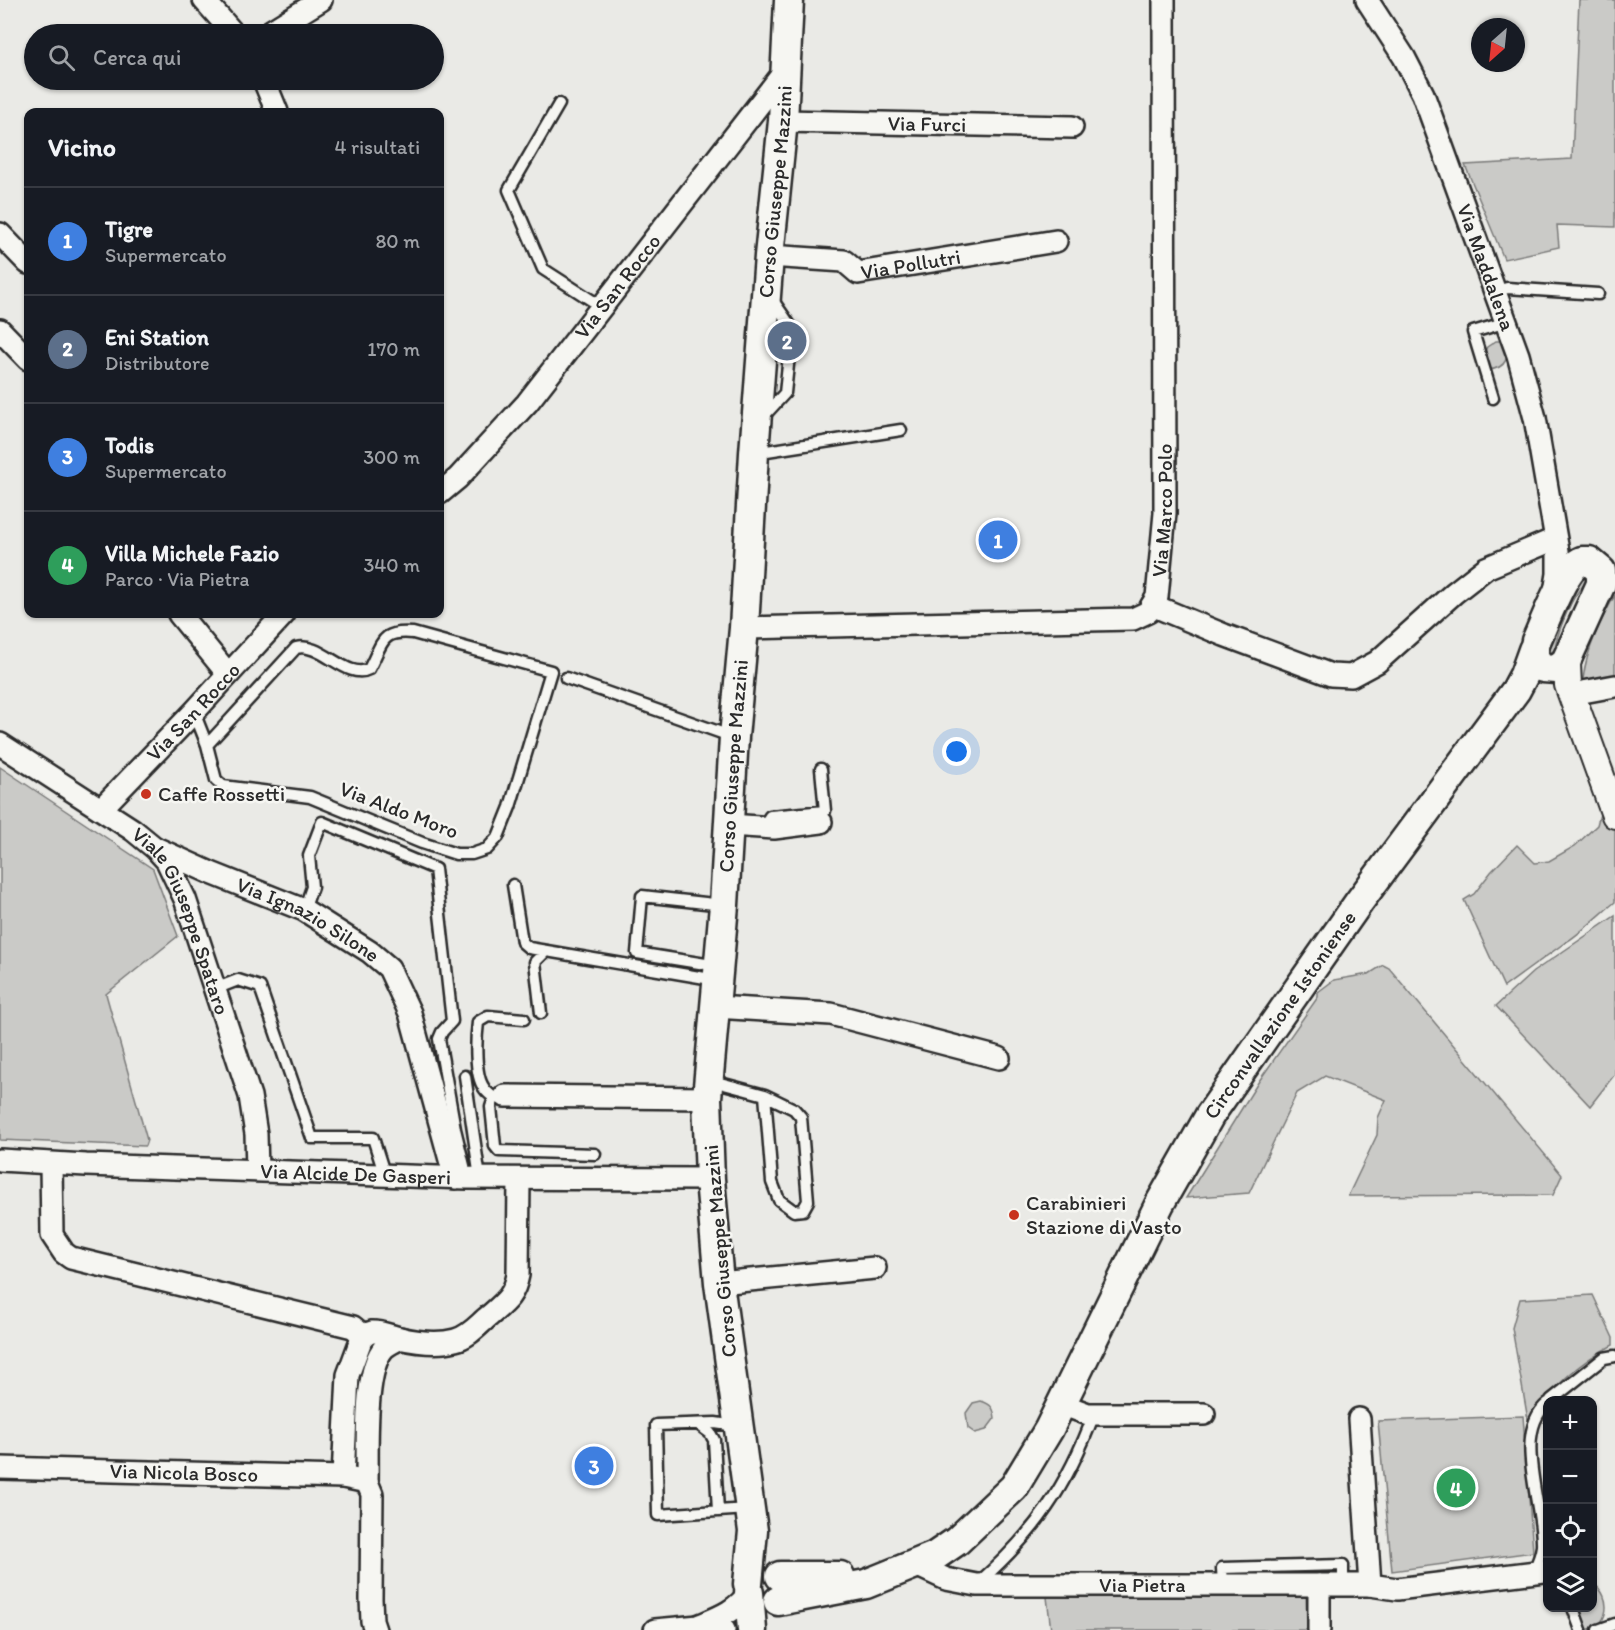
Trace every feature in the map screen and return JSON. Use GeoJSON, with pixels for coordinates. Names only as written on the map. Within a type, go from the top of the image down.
{"type":"FeatureCollection","features":[{"type":"Feature","properties":{"kind":"main road","name":"Corso Giuseppe Mazzini"},"geometry":{"type":"LineString","coordinates":[[752,1630],[766,1594],[752,1520],[719,1283],[710,1179],[708,1089],[744,628],[768,256],[783,122],[789,0]]}},
{"type":"Feature","properties":{"kind":"main road"},"geometry":{"type":"LineString","coordinates":[[1556,670],[1551,610],[1572,567],[1587,557]]}},
{"type":"Feature","properties":{"kind":"main road"},"geometry":{"type":"LineString","coordinates":[[1556,670],[1587,557]]}},
{"type":"Feature","properties":{"kind":"main road","name":"Circonvallazione Istoniense"},"geometry":{"type":"LineString","coordinates":[[766,1594],[866,1584],[912,1567],[935,1556],[957,1541],[1014,1487],[1050,1429],[1160,1203],[1210,1115],[1359,902],[1516,690],[1530,678],[1556,670]]}},
{"type":"Feature","properties":{"kind":"street"},"geometry":{"type":"LineString","coordinates":[[204,0],[225,24]]}},
{"type":"Feature","properties":{"kind":"street"},"geometry":{"type":"LineString","coordinates":[[282,24],[321,0]]}},
{"type":"Feature","properties":{"kind":"street","name":"Via Marco Polo"},"geometry":{"type":"LineString","coordinates":[[744,628],[1072,622],[1133,619],[1148,612],[1157,597],[1165,513],[1164,0]]}},
{"type":"Feature","properties":{"kind":"street","name":"Via Maddalena"},"geometry":{"type":"LineString","coordinates":[[1367,0],[1404,57],[1424,94],[1507,322],[1535,418],[1587,557]]}},
{"type":"Feature","properties":{"kind":"street","name":"Via San Rocco"},"geometry":{"type":"LineString","coordinates":[[444,490],[513,420],[785,71]]}},
{"type":"Feature","properties":{"kind":"street"},"geometry":{"type":"LineString","coordinates":[[268,90],[275,108]]}},
{"type":"Feature","properties":{"kind":"street","name":"Via Furci"},"geometry":{"type":"LineString","coordinates":[[783,122],[1072,127]]}},
{"type":"Feature","properties":{"kind":"street"},"geometry":{"type":"LineString","coordinates":[[0,234],[24,259]]}},
{"type":"Feature","properties":{"kind":"street","name":"Via Pollutri"},"geometry":{"type":"LineString","coordinates":[[768,256],[844,261],[858,273],[1056,241]]}},
{"type":"Feature","properties":{"kind":"street"},"geometry":{"type":"LineString","coordinates":[[0,330],[24,355]]}},
{"type":"Feature","properties":{"kind":"street"},"geometry":{"type":"LineString","coordinates":[[1152,605],[1331,675],[1351,676],[1377,662],[1454,593],[1486,568],[1587,557]]}},
{"type":"Feature","properties":{"kind":"street"},"geometry":{"type":"LineString","coordinates":[[182,618],[228,674]]}},
{"type":"Feature","properties":{"kind":"street","name":"Via San Rocco"},"geometry":{"type":"LineString","coordinates":[[101,809],[194,712],[272,618]]}},
{"type":"Feature","properties":{"kind":"street"},"geometry":{"type":"LineString","coordinates":[[1556,670],[1615,686]]}},
{"type":"Feature","properties":{"kind":"street"},"geometry":{"type":"LineString","coordinates":[[1556,670],[1615,815]]}},
{"type":"Feature","properties":{"kind":"street","name":"Viale Giuseppe Spataro"},"geometry":{"type":"LineString","coordinates":[[0,744],[101,809],[155,848],[167,861],[185,899],[250,1096],[256,1134],[256,1170]]}},
{"type":"Feature","properties":{"kind":"street"},"geometry":{"type":"LineString","coordinates":[[729,825],[774,828],[821,822]]}},
{"type":"Feature","properties":{"kind":"street","name":"Via Ignazio Silone"},"geometry":{"type":"LineString","coordinates":[[155,848],[304,910],[370,952],[389,968],[410,1013],[468,1178]]}},
{"type":"Feature","properties":{"kind":"street"},"geometry":{"type":"LineString","coordinates":[[717,984],[999,1059]]}},
{"type":"Feature","properties":{"kind":"street"},"geometry":{"type":"LineString","coordinates":[[500,1097],[708,1089]]}},
{"type":"Feature","properties":{"kind":"street","name":"Via Alcide De Gasperi"},"geometry":{"type":"LineString","coordinates":[[0,1160],[51,1164],[385,1176],[710,1179]]}},
{"type":"Feature","properties":{"kind":"street"},"geometry":{"type":"LineString","coordinates":[[51,1164],[51,1229],[58,1244],[289,1304],[358,1315],[369,1323],[369,1334],[353,1359],[348,1375],[343,1477]]}},
{"type":"Feature","properties":{"kind":"street"},"geometry":{"type":"LineString","coordinates":[[369,1334],[444,1342],[457,1340],[467,1335],[506,1301],[515,1289],[518,1275],[519,1179]]}},
{"type":"Feature","properties":{"kind":"street"},"geometry":{"type":"LineString","coordinates":[[719,1283],[875,1268]]}},
{"type":"Feature","properties":{"kind":"street"},"geometry":{"type":"LineString","coordinates":[[375,1630],[372,1621],[371,1599],[372,1494],[367,1482],[370,1380],[384,1348],[400,1338]]}},
{"type":"Feature","properties":{"kind":"street"},"geometry":{"type":"LineString","coordinates":[[1061,1404],[1088,1414],[1204,1414]]}},
{"type":"Feature","properties":{"kind":"street"},"geometry":{"type":"LineString","coordinates":[[1359,1419],[1370,1585]]}},
{"type":"Feature","properties":{"kind":"street","name":"Via Nicola Bosco"},"geometry":{"type":"LineString","coordinates":[[0,1468],[343,1477],[367,1482]]}},
{"type":"Feature","properties":{"kind":"street","name":"Via Pietra"},"geometry":{"type":"LineString","coordinates":[[912,1567],[946,1579],[977,1585],[1370,1585],[1398,1589],[1541,1572]]}},
{"type":"Feature","properties":{"kind":"street"},"geometry":{"type":"LineString","coordinates":[[1319,1585],[1319,1630]]}},
{"type":"Feature","properties":{"kind":"street"},"geometry":{"type":"LineString","coordinates":[[699,1626],[766,1594]]}},
{"type":"Feature","properties":{"kind":"street"},"geometry":{"type":"LineString","coordinates":[[655,1630],[699,1626],[724,1630]]}},
{"type":"Feature","properties":{"kind":"lane"},"geometry":{"type":"LineString","coordinates":[[560,104],[509,190],[543,269],[602,307]]}},
{"type":"Feature","properties":{"kind":"lane"},"geometry":{"type":"LineString","coordinates":[[1496,291],[1507,288],[1598,294]]}},
{"type":"Feature","properties":{"kind":"lane"},"geometry":{"type":"LineString","coordinates":[[1493,398],[1473,332],[1507,322]]}},
{"type":"Feature","properties":{"kind":"lane"},"geometry":{"type":"LineString","coordinates":[[754,453],[901,430]]}},
{"type":"Feature","properties":{"kind":"lane","name":"Via Aldo Moro"},"geometry":{"type":"LineString","coordinates":[[194,712],[207,745],[216,780],[223,786],[310,797],[422,843],[456,854],[472,854],[487,849],[498,837],[510,807],[551,671],[437,638],[396,631],[386,636],[369,669],[363,672],[351,670],[302,646],[296,648],[207,745]]}},
{"type":"Feature","properties":{"kind":"lane"},"geometry":{"type":"LineString","coordinates":[[566,678],[734,737]]}},
{"type":"Feature","properties":{"kind":"lane"},"geometry":{"type":"LineString","coordinates":[[763,827],[770,816],[825,811],[821,769]]}},
{"type":"Feature","properties":{"kind":"lane"},"geometry":{"type":"LineString","coordinates":[[304,910],[312,887],[309,856],[322,822],[435,868],[452,1021],[439,1039],[455,1129],[468,1178]]}},
{"type":"Feature","properties":{"kind":"lane"},"geometry":{"type":"LineString","coordinates":[[513,885],[522,942],[529,948],[717,984]]}},
{"type":"Feature","properties":{"kind":"lane"},"geometry":{"type":"LineString","coordinates":[[717,984],[637,953],[642,896],[724,905]]}},
{"type":"Feature","properties":{"kind":"lane"},"geometry":{"type":"LineString","coordinates":[[541,1013],[535,962],[545,952]]}},
{"type":"Feature","properties":{"kind":"lane"},"geometry":{"type":"LineString","coordinates":[[215,989],[238,980],[260,987],[312,1138],[373,1138],[385,1176]]}},
{"type":"Feature","properties":{"kind":"lane"},"geometry":{"type":"LineString","coordinates":[[524,1019],[488,1016],[478,1022],[476,1039],[479,1075],[483,1088],[500,1097],[491,1107],[495,1146],[499,1151],[596,1154]]}},
{"type":"Feature","properties":{"kind":"lane"},"geometry":{"type":"LineString","coordinates":[[465,1076],[468,1178]]}},
{"type":"Feature","properties":{"kind":"lane"},"geometry":{"type":"LineString","coordinates":[[708,1089],[765,1095],[794,1109],[801,1117],[808,1201],[803,1210],[794,1211],[779,1200],[772,1182],[765,1095]]}},
{"type":"Feature","properties":{"kind":"lane"},"geometry":{"type":"LineString","coordinates":[[1556,1396],[1604,1358],[1615,1356]]}},
{"type":"Feature","properties":{"kind":"lane"},"geometry":{"type":"LineString","coordinates":[[1541,1572],[1539,1558],[1542,1543],[1530,1453],[1532,1426],[1543,1407]]}},
{"type":"Feature","properties":{"kind":"lane"},"geometry":{"type":"LineString","coordinates":[[977,1585],[1027,1536],[1048,1508],[1082,1447],[1094,1414]]}},
{"type":"Feature","properties":{"kind":"lane"},"geometry":{"type":"LineString","coordinates":[[698,1424],[710,1432],[714,1440],[718,1510]]}},
{"type":"Feature","properties":{"kind":"lane"},"geometry":{"type":"LineString","coordinates":[[739,1426],[656,1425],[658,1515],[718,1510],[752,1520]]}},
{"type":"Feature","properties":{"kind":"lane"},"geometry":{"type":"LineString","coordinates":[[1223,1585],[1221,1568],[1343,1565],[1343,1585]]}},
{"type":"Feature","properties":{"kind":"lane"},"geometry":{"type":"LineString","coordinates":[[1574,1612],[1581,1630]]}},
{"type":"Feature","properties":{"kind":"lane"},"geometry":{"type":"LineString","coordinates":[[1598,1630],[1615,1624]]}},
{"type":"Feature","properties":{"kind":"shaded area"},"geometry":{"type":"Polygon","coordinates":[[[1579,0],[1615,0],[1615,227],[1557,225],[1559,247],[1504,259],[1465,165],[1572,159],[1579,0]]]}},
{"type":"Feature","properties":{"kind":"shaded area"},"geometry":{"type":"Polygon","coordinates":[[[1496,341],[1502,341],[1506,360],[1500,367],[1488,370],[1484,353],[1487,347],[1496,341]]]}},
{"type":"Feature","properties":{"kind":"shaded area"},"geometry":{"type":"Polygon","coordinates":[[[1581,573],[1589,577],[1587,582],[1579,590],[1567,612],[1557,637],[1555,650],[1548,654],[1544,644],[1561,622],[1569,605],[1576,578],[1581,573]]]}},
{"type":"Feature","properties":{"kind":"shaded area"},"geometry":{"type":"Polygon","coordinates":[[[1615,595],[1615,677],[1595,683],[1583,679],[1585,668],[1595,636],[1615,595]]]}},
{"type":"Feature","properties":{"kind":"shaded area"},"geometry":{"type":"Polygon","coordinates":[[[0,767],[153,869],[178,936],[106,994],[147,1140],[145,1146],[0,1140],[0,767]]]}},
{"type":"Feature","properties":{"kind":"shaded area"},"geometry":{"type":"Polygon","coordinates":[[[1605,808],[1615,830],[1615,902],[1576,936],[1504,987],[1464,900],[1474,894],[1517,845],[1535,863],[1549,861],[1575,846],[1597,825],[1600,814],[1605,808]]]}},
{"type":"Feature","properties":{"kind":"shaded area"},"geometry":{"type":"Polygon","coordinates":[[[1615,916],[1615,1074],[1590,1106],[1496,1006],[1533,972],[1615,916]]]}},
{"type":"Feature","properties":{"kind":"shaded area"},"geometry":{"type":"Polygon","coordinates":[[[1383,965],[1389,968],[1562,1175],[1553,1195],[1348,1196],[1377,1135],[1378,1118],[1386,1100],[1325,1076],[1297,1093],[1249,1193],[1186,1198],[1259,1081],[1318,997],[1318,992],[1334,980],[1369,974],[1383,965]]]}},
{"type":"Feature","properties":{"kind":"shaded area"},"geometry":{"type":"Polygon","coordinates":[[[1593,1295],[1613,1338],[1613,1345],[1577,1368],[1548,1396],[1543,1396],[1543,1402],[1528,1420],[1512,1328],[1520,1299],[1593,1295]]]}},
{"type":"Feature","properties":{"kind":"shaded area"},"geometry":{"type":"Polygon","coordinates":[[[981,1401],[991,1407],[995,1418],[986,1430],[975,1433],[968,1428],[966,1413],[973,1403],[981,1401]]]}},
{"type":"Feature","properties":{"kind":"shaded area"},"geometry":{"type":"Polygon","coordinates":[[[1523,1416],[1533,1552],[1392,1571],[1378,1421],[1523,1416]]]}},
{"type":"Feature","properties":{"kind":"shaded area"},"geometry":{"type":"Polygon","coordinates":[[[1597,1587],[1604,1596],[1606,1611],[1599,1624],[1583,1630],[1576,1612],[1597,1612],[1597,1587]]]}},
{"type":"Feature","properties":{"kind":"shaded area"},"geometry":{"type":"Polygon","coordinates":[[[1306,1591],[1307,1630],[1051,1630],[1047,1597],[1306,1591]]]}},
{"type":"Feature","properties":{"kind":"place","name":"Eni Station"},"geometry":{"type":"Point","coordinates":[787,341]}},
{"type":"Feature","properties":{"kind":"place","name":"Tigre"},"geometry":{"type":"Point","coordinates":[998,540]}},
{"type":"Feature","properties":{"kind":"place","name":"Caffe Rossetti"},"geometry":{"type":"Point","coordinates":[146,794]}},
{"type":"Feature","properties":{"kind":"place","name":"Carabinieri Stazione di Vasto"},"geometry":{"type":"Point","coordinates":[1014,1215]}},
{"type":"Feature","properties":{"kind":"place","name":"Todis"},"geometry":{"type":"Point","coordinates":[594,1466]}},
{"type":"Feature","properties":{"kind":"place","name":"Villa Michele Fazio"},"geometry":{"type":"Point","coordinates":[1456,1488]}}]}
